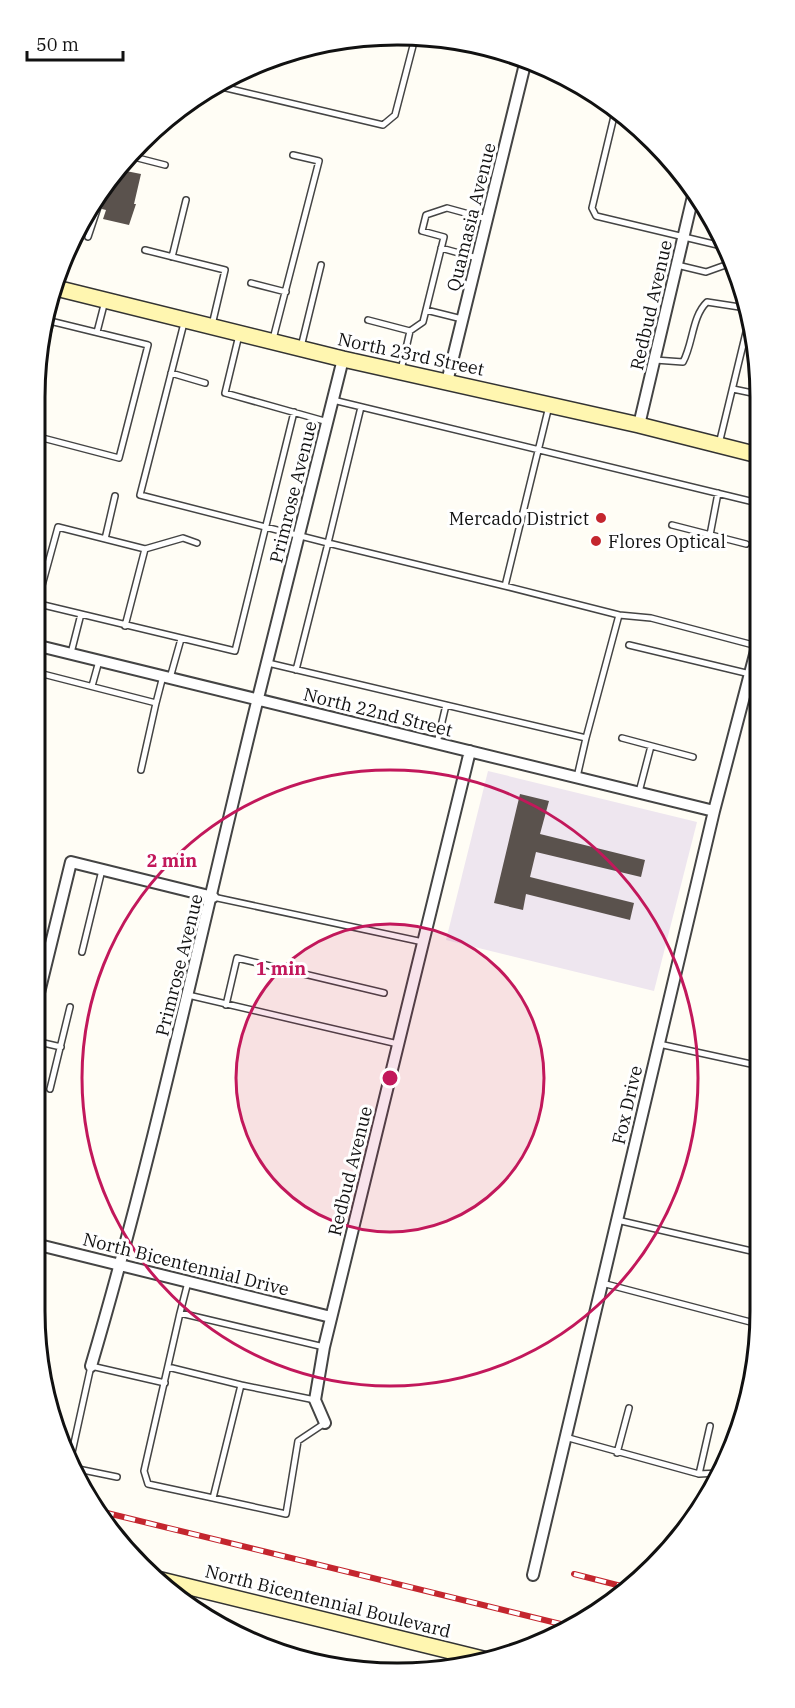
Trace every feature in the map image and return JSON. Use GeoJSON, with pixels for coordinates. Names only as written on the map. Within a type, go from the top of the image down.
{"type":"FeatureCollection","features":[{"type":"Feature","properties":{"kind":"main road","name":"North 23rd Street"},"geometry":{"type":"LineString","coordinates":[[62,290],[300,349],[549,404],[750,453]]}},
{"type":"Feature","properties":{"kind":"main road","name":"North Bicentennial Boulevard"},"geometry":{"type":"LineString","coordinates":[[174,1583],[468,1656]]}},
{"type":"Feature","properties":{"kind":"street","name":"Quamasia Avenue"},"geometry":{"type":"LineString","coordinates":[[447,382],[524,69]]}},
{"type":"Feature","properties":{"kind":"street","name":"Redbud Avenue"},"geometry":{"type":"LineString","coordinates":[[639,425],[692,203]]}},
{"type":"Feature","properties":{"kind":"street","name":"Primrose Avenue"},"geometry":{"type":"LineString","coordinates":[[91,1366],[121,1265],[213,897],[258,699],[344,359]]}},
{"type":"Feature","properties":{"kind":"street","name":"North 22nd Street"},"geometry":{"type":"LineString","coordinates":[[45,648],[714,811]]}},
{"type":"Feature","properties":{"kind":"street","name":"Fox Drive"},"geometry":{"type":"LineString","coordinates":[[533,1575],[714,811],[750,674]]}},
{"type":"Feature","properties":{"kind":"street","name":"Redbud Avenue"},"geometry":{"type":"LineString","coordinates":[[315,1400],[331,1317],[470,751]]}},
{"type":"Feature","properties":{"kind":"street"},"geometry":{"type":"LineString","coordinates":[[45,954],[71,862],[213,897]]}},
{"type":"Feature","properties":{"kind":"street","name":"North Bicentennial Drive"},"geometry":{"type":"LineString","coordinates":[[45,1247],[331,1317]]}},
{"type":"Feature","properties":{"kind":"street"},"geometry":{"type":"LineString","coordinates":[[315,1400],[325,1423]]}},
{"type":"Feature","properties":{"kind":"lane"},"geometry":{"type":"LineString","coordinates":[[228,88],[383,125],[390,121],[398,106],[413,46]]}},
{"type":"Feature","properties":{"kind":"lane"},"geometry":{"type":"LineString","coordinates":[[613,119],[592,208],[596,216],[715,244]]}},
{"type":"Feature","properties":{"kind":"lane"},"geometry":{"type":"LineString","coordinates":[[273,342],[319,161],[292,155]]}},
{"type":"Feature","properties":{"kind":"lane"},"geometry":{"type":"LineString","coordinates":[[138,158],[165,165]]}},
{"type":"Feature","properties":{"kind":"lane"},"geometry":{"type":"LineString","coordinates":[[172,257],[186,200]]}},
{"type":"Feature","properties":{"kind":"lane"},"geometry":{"type":"LineString","coordinates":[[400,372],[410,331],[423,322],[444,237],[422,231],[426,215],[447,208],[487,219]]}},
{"type":"Feature","properties":{"kind":"lane"},"geometry":{"type":"LineString","coordinates":[[88,237],[95,217]]}},
{"type":"Feature","properties":{"kind":"lane"},"geometry":{"type":"LineString","coordinates":[[441,248],[478,258]]}},
{"type":"Feature","properties":{"kind":"lane"},"geometry":{"type":"LineString","coordinates":[[145,250],[225,270],[212,327]]}},
{"type":"Feature","properties":{"kind":"lane"},"geometry":{"type":"LineString","coordinates":[[300,349],[321,265]]}},
{"type":"Feature","properties":{"kind":"lane"},"geometry":{"type":"LineString","coordinates":[[677,265],[706,272],[724,266]]}},
{"type":"Feature","properties":{"kind":"lane"},"geometry":{"type":"LineString","coordinates":[[250,283],[286,292]]}},
{"type":"Feature","properties":{"kind":"lane"},"geometry":{"type":"LineString","coordinates":[[97,333],[105,300]]}},
{"type":"Feature","properties":{"kind":"lane"},"geometry":{"type":"LineString","coordinates":[[655,360],[682,362],[690,350],[700,308],[707,302],[738,307]]}},
{"type":"Feature","properties":{"kind":"lane"},"geometry":{"type":"LineString","coordinates":[[426,310],[462,319]]}},
{"type":"Feature","properties":{"kind":"lane"},"geometry":{"type":"LineString","coordinates":[[184,320],[140,495],[619,615],[651,618],[750,643]]}},
{"type":"Feature","properties":{"kind":"lane"},"geometry":{"type":"LineString","coordinates":[[368,320],[410,331]]}},
{"type":"Feature","properties":{"kind":"lane"},"geometry":{"type":"LineString","coordinates":[[45,439],[118,458],[148,345],[54,322]]}},
{"type":"Feature","properties":{"kind":"lane"},"geometry":{"type":"LineString","coordinates":[[240,333],[225,393],[328,422]]}},
{"type":"Feature","properties":{"kind":"lane"},"geometry":{"type":"LineString","coordinates":[[719,445],[745,338]]}},
{"type":"Feature","properties":{"kind":"lane"},"geometry":{"type":"LineString","coordinates":[[171,373],[205,383]]}},
{"type":"Feature","properties":{"kind":"lane"},"geometry":{"type":"LineString","coordinates":[[733,388],[750,392]]}},
{"type":"Feature","properties":{"kind":"lane"},"geometry":{"type":"LineString","coordinates":[[333,400],[750,501]]}},
{"type":"Feature","properties":{"kind":"lane"},"geometry":{"type":"LineString","coordinates":[[505,586],[549,404]]}},
{"type":"Feature","properties":{"kind":"lane"},"geometry":{"type":"LineString","coordinates":[[296,670],[361,407]]}},
{"type":"Feature","properties":{"kind":"lane"},"geometry":{"type":"LineString","coordinates":[[45,605],[235,651],[294,412]]}},
{"type":"Feature","properties":{"kind":"lane"},"geometry":{"type":"LineString","coordinates":[[710,535],[718,493]]}},
{"type":"Feature","properties":{"kind":"lane"},"geometry":{"type":"LineString","coordinates":[[105,539],[115,496]]}},
{"type":"Feature","properties":{"kind":"lane"},"geometry":{"type":"LineString","coordinates":[[672,525],[746,544]]}},
{"type":"Feature","properties":{"kind":"lane"},"geometry":{"type":"LineString","coordinates":[[45,570],[58,527],[145,549],[183,538],[197,543]]}},
{"type":"Feature","properties":{"kind":"lane"},"geometry":{"type":"LineString","coordinates":[[125,626],[145,549]]}},
{"type":"Feature","properties":{"kind":"lane"},"geometry":{"type":"LineString","coordinates":[[71,654],[81,614]]}},
{"type":"Feature","properties":{"kind":"lane"},"geometry":{"type":"LineString","coordinates":[[577,777],[619,615]]}},
{"type":"Feature","properties":{"kind":"lane"},"geometry":{"type":"LineString","coordinates":[[141,770],[156,703],[181,639]]}},
{"type":"Feature","properties":{"kind":"lane"},"geometry":{"type":"LineString","coordinates":[[629,645],[750,674]]}},
{"type":"Feature","properties":{"kind":"lane"},"geometry":{"type":"LineString","coordinates":[[92,686],[99,661]]}},
{"type":"Feature","properties":{"kind":"lane"},"geometry":{"type":"LineString","coordinates":[[267,663],[586,738]]}},
{"type":"Feature","properties":{"kind":"lane"},"geometry":{"type":"LineString","coordinates":[[45,675],[156,703]]}},
{"type":"Feature","properties":{"kind":"lane"},"geometry":{"type":"LineString","coordinates":[[436,743],[446,705]]}},
{"type":"Feature","properties":{"kind":"lane"},"geometry":{"type":"LineString","coordinates":[[622,738],[693,757]]}},
{"type":"Feature","properties":{"kind":"lane"},"geometry":{"type":"LineString","coordinates":[[639,792],[651,746]]}},
{"type":"Feature","properties":{"kind":"lane"},"geometry":{"type":"LineString","coordinates":[[82,952],[102,870]]}},
{"type":"Feature","properties":{"kind":"lane"},"geometry":{"type":"LineString","coordinates":[[213,897],[423,942]]}},
{"type":"Feature","properties":{"kind":"lane"},"geometry":{"type":"LineString","coordinates":[[226,1005],[237,958],[384,993]]}},
{"type":"Feature","properties":{"kind":"lane"},"geometry":{"type":"LineString","coordinates":[[188,995],[398,1044]]}},
{"type":"Feature","properties":{"kind":"lane"},"geometry":{"type":"LineString","coordinates":[[50,1089],[70,1006]]}},
{"type":"Feature","properties":{"kind":"lane"},"geometry":{"type":"LineString","coordinates":[[45,1043],[61,1047]]}},
{"type":"Feature","properties":{"kind":"lane"},"geometry":{"type":"LineString","coordinates":[[659,1044],[750,1064]]}},
{"type":"Feature","properties":{"kind":"lane"},"geometry":{"type":"LineString","coordinates":[[617,1221],[750,1251]]}},
{"type":"Feature","properties":{"kind":"lane"},"geometry":{"type":"LineString","coordinates":[[188,1282],[144,1471],[148,1484],[286,1514],[298,1441],[325,1423]]}},
{"type":"Feature","properties":{"kind":"lane"},"geometry":{"type":"LineString","coordinates":[[602,1283],[750,1322]]}},
{"type":"Feature","properties":{"kind":"lane"},"geometry":{"type":"LineString","coordinates":[[180,1313],[324,1347]]}},
{"type":"Feature","properties":{"kind":"lane"},"geometry":{"type":"LineString","coordinates":[[73,1448],[91,1366],[165,1383]]}},
{"type":"Feature","properties":{"kind":"lane"},"geometry":{"type":"LineString","coordinates":[[168,1366],[241,1385],[315,1400]]}},
{"type":"Feature","properties":{"kind":"lane"},"geometry":{"type":"LineString","coordinates":[[213,1498],[241,1385]]}},
{"type":"Feature","properties":{"kind":"lane"},"geometry":{"type":"LineString","coordinates":[[617,1453],[629,1408]]}},
{"type":"Feature","properties":{"kind":"lane"},"geometry":{"type":"LineString","coordinates":[[699,1474],[710,1426]]}},
{"type":"Feature","properties":{"kind":"lane"},"geometry":{"type":"LineString","coordinates":[[565,1437],[699,1474],[710,1473]]}},
{"type":"Feature","properties":{"kind":"lane"},"geometry":{"type":"LineString","coordinates":[[83,1470],[117,1477]]}},
{"type":"Feature","properties":{"kind":"shaded area"},"geometry":{"type":"Polygon","coordinates":[[[488,771],[697,822],[654,991],[446,940],[488,771]]]}},
{"type":"Feature","properties":{"kind":"building"},"geometry":{"type":"Polygon","coordinates":[[[127,171],[141,174],[134,204],[136,204],[129,225],[103,219],[106,210],[102,209],[104,202],[127,171]]]}},
{"type":"Feature","properties":{"kind":"building"},"geometry":{"type":"Polygon","coordinates":[[[520,794],[549,801],[540,834],[645,860],[641,877],[536,852],[530,877],[634,903],[630,920],[526,894],[523,910],[494,903],[520,794]]]}},
{"type":"Feature","properties":{"kind":"railway"},"geometry":{"type":"LineString","coordinates":[[110,1514],[559,1624]]}},
{"type":"Feature","properties":{"kind":"railway"},"geometry":{"type":"LineString","coordinates":[[574,1574],[618,1585]]}},
{"type":"Feature","properties":{"kind":"place","name":"Mercado District"},"geometry":{"type":"Point","coordinates":[601,518]}},
{"type":"Feature","properties":{"kind":"place","name":"Flores Optical"},"geometry":{"type":"Point","coordinates":[596,541]}}]}
